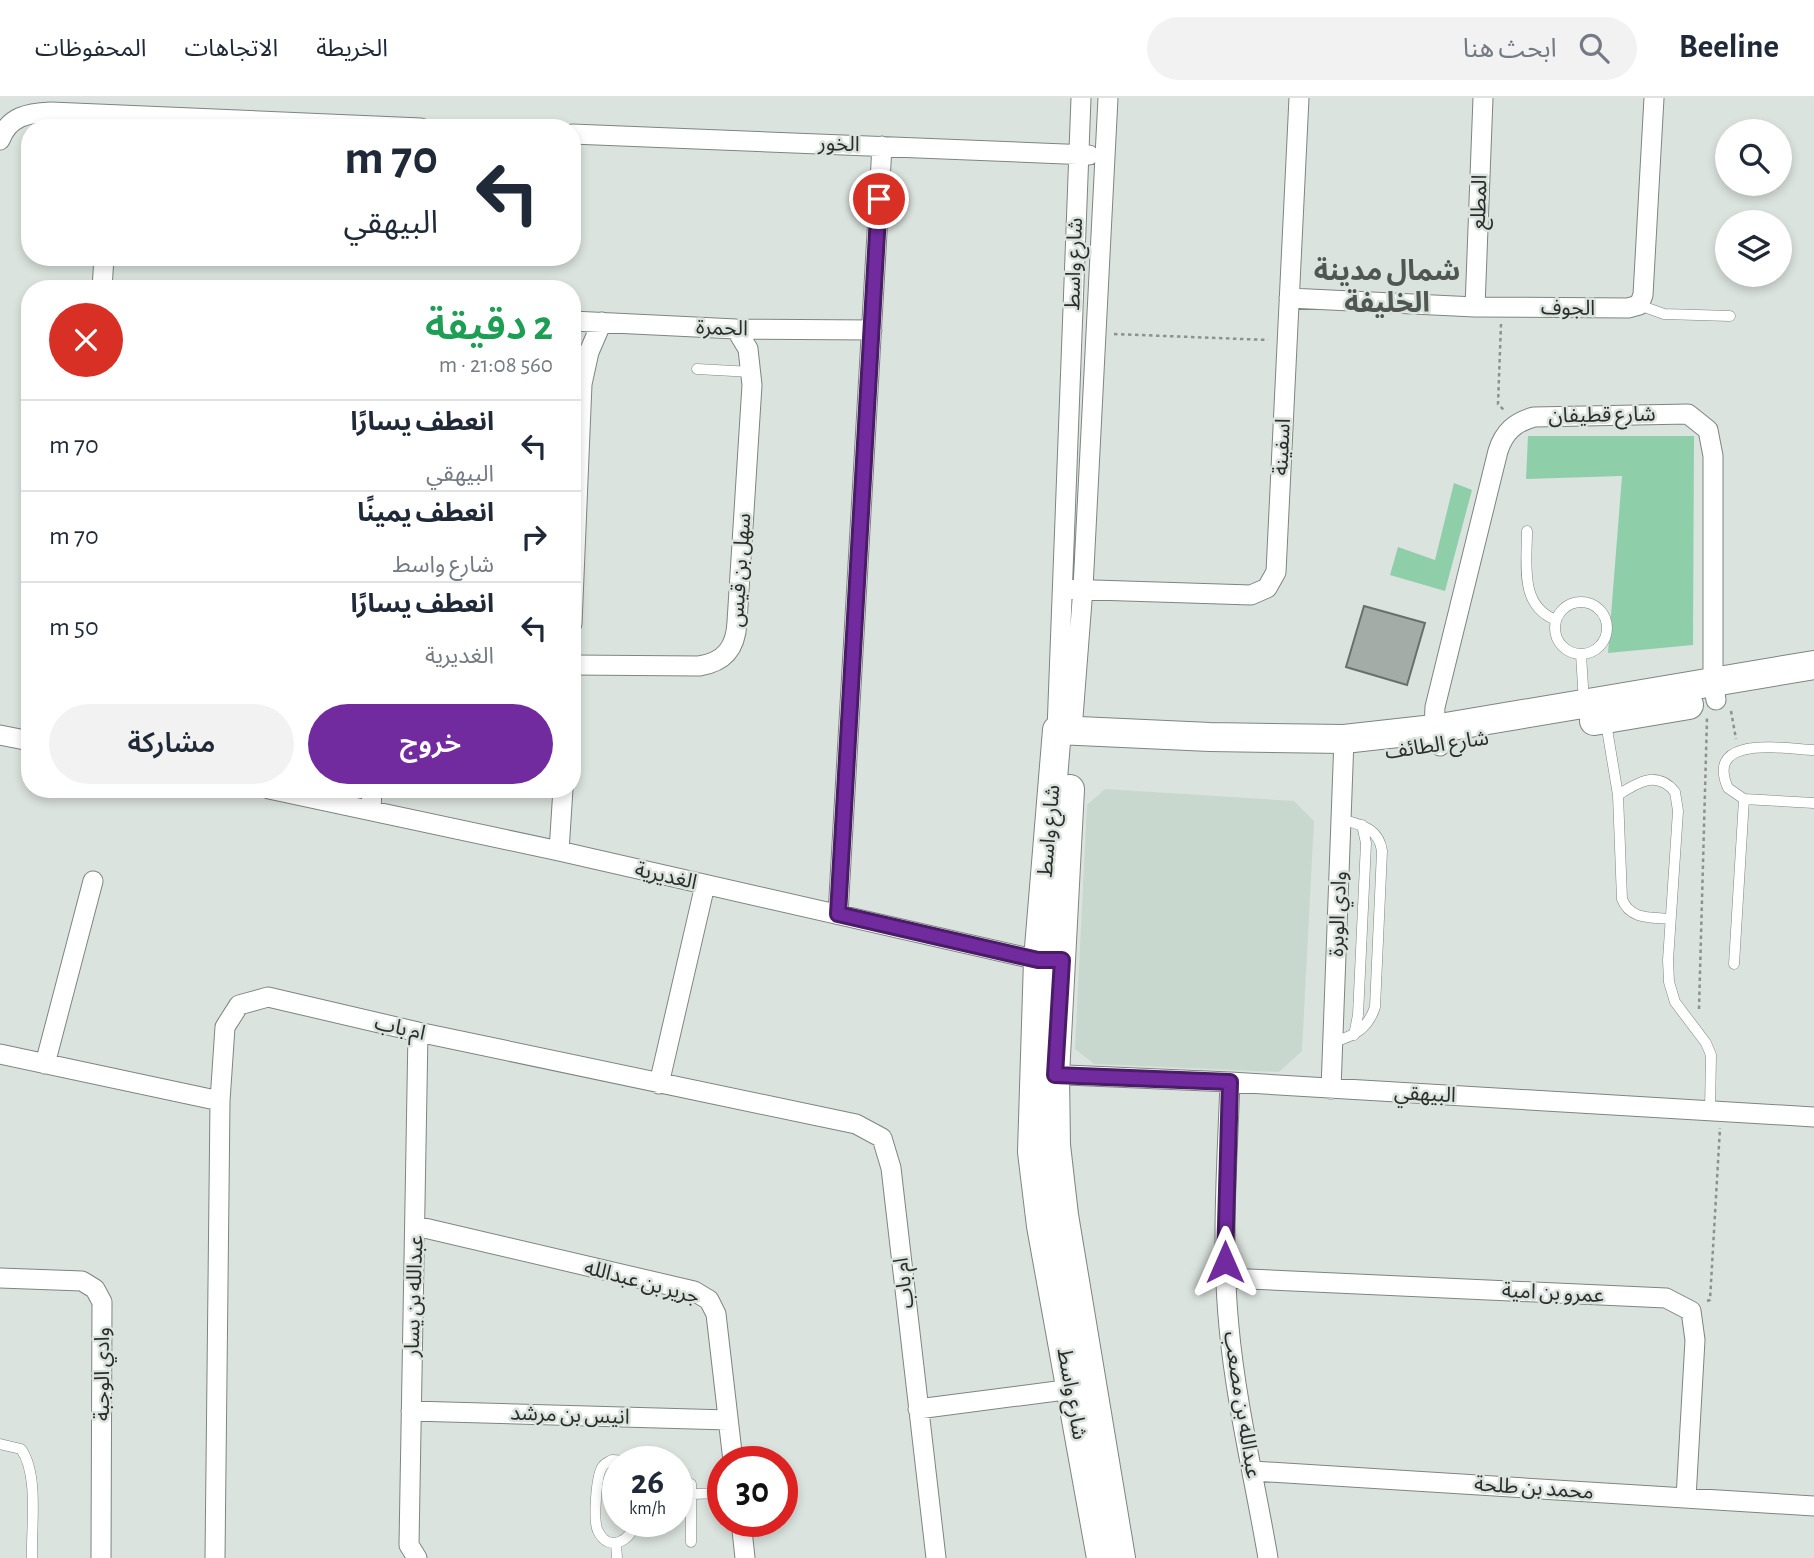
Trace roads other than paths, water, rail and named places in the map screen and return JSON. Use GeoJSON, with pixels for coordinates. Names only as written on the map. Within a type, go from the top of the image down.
{"type":"FeatureCollection","features":[{"type":"Feature","properties":{"kind":"street","name":"شارع واسط"},"geometry":{"type":"LineString","coordinates":[[1064,738],[1063,589],[1081,98]]}},
{"type":"Feature","properties":{"kind":"street","name":"شارع واسط"},"geometry":{"type":"LineString","coordinates":[[1101,1558],[1056,1145],[1045,1074],[1064,738],[1083,588],[1108,98]]}},
{"type":"Feature","properties":{"kind":"street","name":"اسفينة"},"geometry":{"type":"LineString","coordinates":[[1063,589],[1251,595],[1267,588],[1276,572],[1299,98]]}},
{"type":"Feature","properties":{"kind":"street","name":"المطلع"},"geometry":{"type":"LineString","coordinates":[[1475,307],[1483,98]]}},
{"type":"Feature","properties":{"kind":"street"},"geometry":{"type":"LineString","coordinates":[[1639,306],[1643,295],[1654,98]]}},
{"type":"Feature","properties":{"kind":"street"},"geometry":{"type":"LineString","coordinates":[[0,140],[8,125],[19,116],[51,105],[100,119]]}},
{"type":"Feature","properties":{"kind":"street","name":"الخور"},"geometry":{"type":"LineString","coordinates":[[581,134],[1106,156]]}},
{"type":"Feature","properties":{"kind":"street"},"geometry":{"type":"LineString","coordinates":[[838,914],[882,146]]}},
{"type":"Feature","properties":{"kind":"street","name":"الجوف"},"geometry":{"type":"LineString","coordinates":[[1289,298],[1475,307],[1639,306]]}},
{"type":"Feature","properties":{"kind":"street","name":"الحمرة"},"geometry":{"type":"LineString","coordinates":[[581,321],[736,329],[872,330]]}},
{"type":"Feature","properties":{"kind":"street"},"geometry":{"type":"LineString","coordinates":[[581,401],[589,352],[602,322]]}},
{"type":"Feature","properties":{"kind":"street","name":"سهل بن قيس"},"geometry":{"type":"LineString","coordinates":[[581,664],[699,666],[720,660],[734,644],[752,372],[748,349],[736,329]]}},
{"type":"Feature","properties":{"kind":"street","name":"شارع قطيفان"},"geometry":{"type":"LineString","coordinates":[[1437,737],[1435,708],[1501,441],[1514,425],[1534,417],[1688,414],[1708,430],[1713,456],[1716,695]]}},
{"type":"Feature","properties":{"kind":"street","name":"شارع الطائف"},"geometry":{"type":"LineString","coordinates":[[1716,695],[1814,665]]}},
{"type":"Feature","properties":{"kind":"street","name":"شارع الطائف"},"geometry":{"type":"LineString","coordinates":[[1064,738],[1223,738],[1343,748],[1437,737],[1595,711],[1814,682]]}},
{"type":"Feature","properties":{"kind":"street"},"geometry":{"type":"LineString","coordinates":[[0,735],[21,739]]}},
{"type":"Feature","properties":{"kind":"street","name":"وادي الوبرة"},"geometry":{"type":"LineString","coordinates":[[1331,1089],[1343,748]]}},
{"type":"Feature","properties":{"kind":"street","name":"الغديرية"},"geometry":{"type":"LineString","coordinates":[[313,798],[1050,960]]}},
{"type":"Feature","properties":{"kind":"street"},"geometry":{"type":"LineString","coordinates":[[371,810],[372,798]]}},
{"type":"Feature","properties":{"kind":"street"},"geometry":{"type":"LineString","coordinates":[[559,851],[562,798]]}},
{"type":"Feature","properties":{"kind":"street"},"geometry":{"type":"LineString","coordinates":[[46,1064],[93,881]]}},
{"type":"Feature","properties":{"kind":"street"},"geometry":{"type":"LineString","coordinates":[[659,1084],[705,885]]}},
{"type":"Feature","properties":{"kind":"street","name":"ام باب"},"geometry":{"type":"LineString","coordinates":[[215,1558],[219,1101],[225,1027],[239,1005],[268,997],[418,1032],[856,1124],[882,1138],[891,1168],[936,1558]]}},
{"type":"Feature","properties":{"kind":"street","name":"عبدالله بن يسار"},"geometry":{"type":"LineString","coordinates":[[417,1558],[409,1545],[418,1032]]}},
{"type":"Feature","properties":{"kind":"street"},"geometry":{"type":"LineString","coordinates":[[0,1054],[219,1101]]}},
{"type":"Feature","properties":{"kind":"street","name":"البيهقي"},"geometry":{"type":"LineString","coordinates":[[1045,1074],[1230,1082],[1814,1116]]}},
{"type":"Feature","properties":{"kind":"street","name":"عبدالله بن مصعب"},"geometry":{"type":"LineString","coordinates":[[1230,1082],[1224,1245],[1226,1278],[1234,1372],[1268,1558]]}},
{"type":"Feature","properties":{"kind":"street","name":"جرير بن عبدالله"},"geometry":{"type":"LineString","coordinates":[[416,1226],[694,1292],[709,1300],[716,1314],[731,1446]]}},
{"type":"Feature","properties":{"kind":"street","name":"وادي الوجبة"},"geometry":{"type":"LineString","coordinates":[[0,1278],[82,1281],[95,1289],[102,1302],[102,1558]]}},
{"type":"Feature","properties":{"kind":"street","name":"عمرو بن امية"},"geometry":{"type":"LineString","coordinates":[[1226,1278],[1666,1298],[1691,1311],[1696,1340],[1686,1498]]}},
{"type":"Feature","properties":{"kind":"street","name":"شارع واسط"},"geometry":{"type":"LineString","coordinates":[[1081,1388],[1121,1558]]}},
{"type":"Feature","properties":{"kind":"street"},"geometry":{"type":"LineString","coordinates":[[918,1409],[1081,1388]]}},
{"type":"Feature","properties":{"kind":"street","name":"انيس بن مرشد"},"geometry":{"type":"LineString","coordinates":[[411,1411],[728,1420]]}},
{"type":"Feature","properties":{"kind":"street","name":"محمد بن طلحة"},"geometry":{"type":"LineString","coordinates":[[1253,1471],[1814,1506]]}},
{"type":"Feature","properties":{"kind":"street"},"geometry":{"type":"LineString","coordinates":[[743,1537],[745,1558]]}},
{"type":"Feature","properties":{"kind":"lane"},"geometry":{"type":"LineString","coordinates":[[1639,306],[1664,314],[1730,316]]}},
{"type":"Feature","properties":{"kind":"lane"},"geometry":{"type":"LineString","coordinates":[[697,369],[752,372]]}},
{"type":"Feature","properties":{"kind":"lane"},"geometry":{"type":"LineString","coordinates":[[1527,531],[1528,591],[1541,612],[1556,620]]}},
{"type":"Feature","properties":{"kind":"lane"},"geometry":{"type":"LineString","coordinates":[[1578,601],[1598,607],[1607,626],[1600,645],[1581,653],[1564,647],[1558,639],[1556,620],[1560,611],[1578,601]]}},
{"type":"Feature","properties":{"kind":"lane"},"geometry":{"type":"LineString","coordinates":[[1581,653],[1618,795],[1622,892],[1625,906],[1635,915],[1670,919]]}},
{"type":"Feature","properties":{"kind":"lane"},"geometry":{"type":"LineString","coordinates":[[1814,750],[1739,750],[1728,757],[1723,769],[1728,788],[1744,799],[1814,803]]}},
{"type":"Feature","properties":{"kind":"lane"},"geometry":{"type":"LineString","coordinates":[[1618,795],[1643,780],[1651,779],[1661,780],[1675,792],[1678,811],[1668,960],[1671,992],[1679,1011],[1698,1032],[1711,1055],[1716,1110]]}},
{"type":"Feature","properties":{"kind":"lane"},"geometry":{"type":"LineString","coordinates":[[1734,964],[1744,799]]}},
{"type":"Feature","properties":{"kind":"lane"},"geometry":{"type":"LineString","coordinates":[[1333,1042],[1354,1035],[1367,1025],[1375,1007],[1382,851],[1376,834],[1362,825],[1341,819]]}},
{"type":"Feature","properties":{"kind":"lane"},"geometry":{"type":"LineString","coordinates":[[1354,1035],[1358,1015],[1366,849],[1362,825]]}},
{"type":"Feature","properties":{"kind":"lane"},"geometry":{"type":"LineString","coordinates":[[0,1444],[21,1449],[27,1457],[31,1476],[32,1558]]}},
{"type":"Feature","properties":{"kind":"lane"},"geometry":{"type":"LineString","coordinates":[[602,1467],[598,1478],[596,1525],[599,1534],[606,1541],[616,1543],[629,1537]]}},
{"type":"Feature","properties":{"kind":"lane"},"geometry":{"type":"LineString","coordinates":[[691,1542],[691,1489],[707,1491]]}},
{"type":"Feature","properties":{"kind":"lane"},"geometry":{"type":"LineString","coordinates":[[616,1543],[617,1558]]}},
{"type":"Feature","properties":{"kind":"district","name":"شمال مدينة الخليفة"},"geometry":{"type":"Point","coordinates":[1387,288]}}]}
